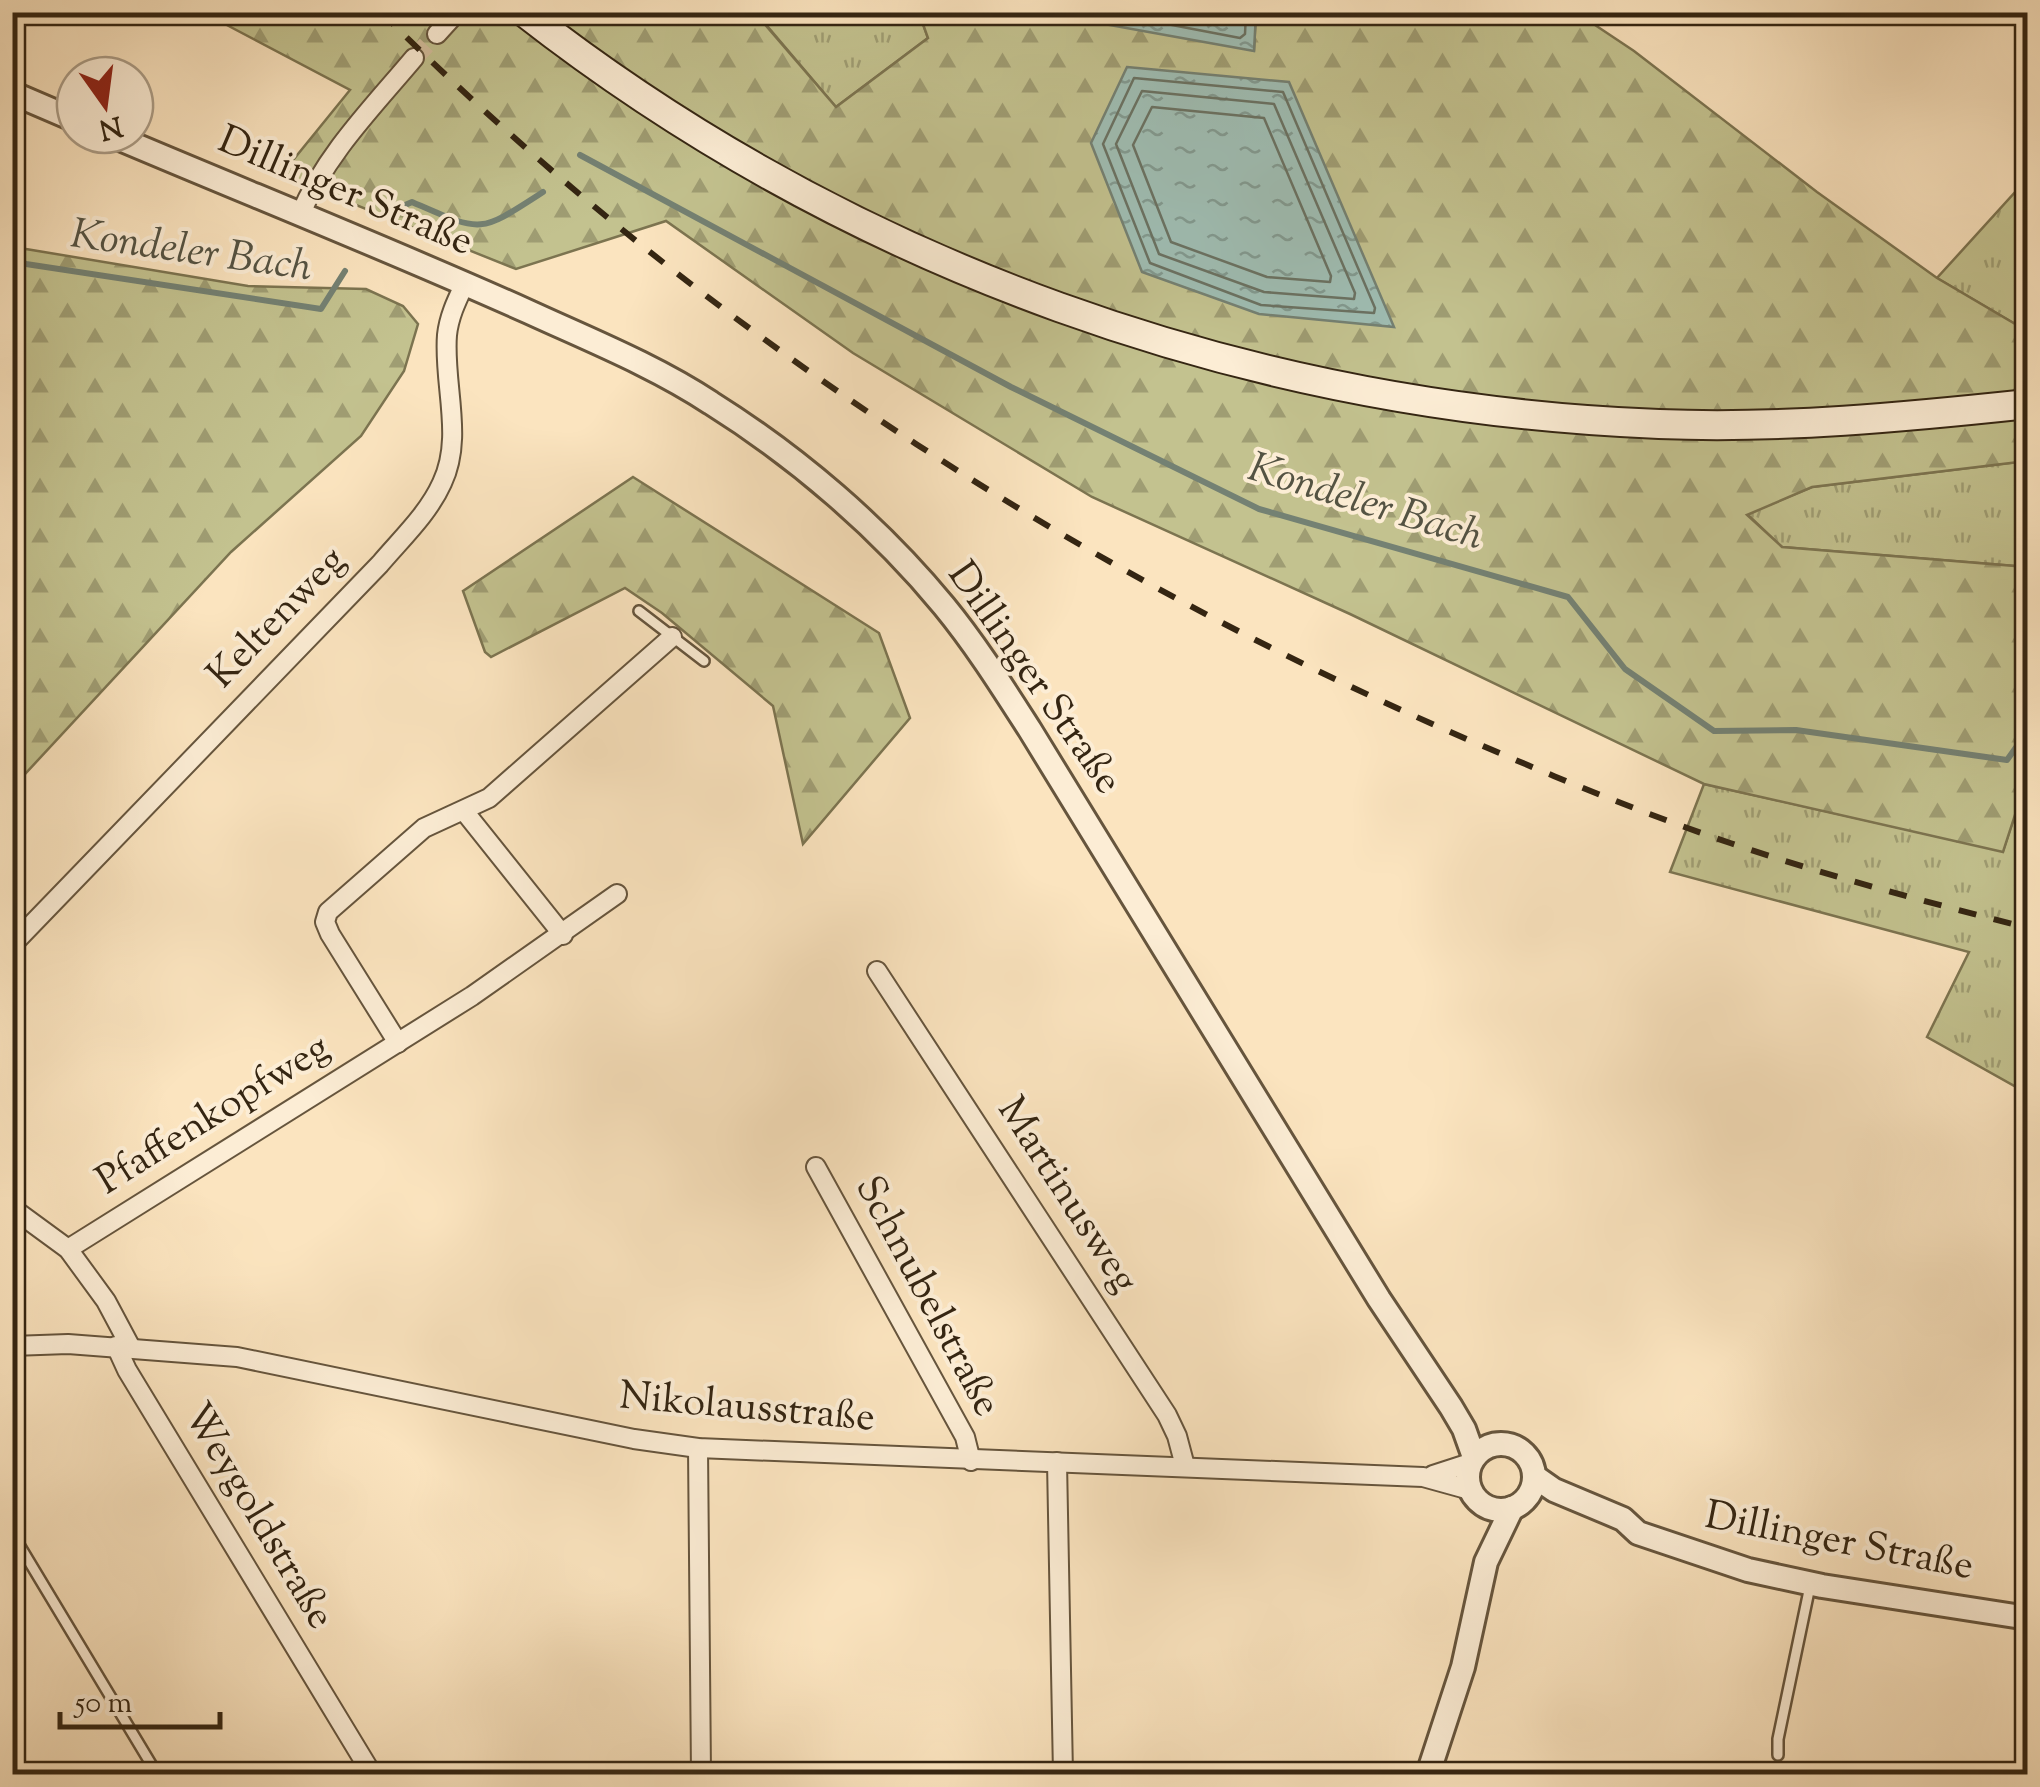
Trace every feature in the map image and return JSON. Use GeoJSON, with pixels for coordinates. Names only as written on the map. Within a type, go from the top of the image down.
{"type":"FeatureCollection","features":[{"type":"Feature","properties":{"kind":"main road"},"geometry":{"type":"LineString","coordinates":[[524,12],[649,103],[731,156],[824,206],[997,284],[1117,330],[1203,356],[1440,405],[1642,423],[1786,424],[2028,404]]}},
{"type":"Feature","properties":{"kind":"street"},"geometry":{"type":"LineString","coordinates":[[438,34],[457,12]]}},
{"type":"Feature","properties":{"kind":"street"},"geometry":{"type":"LineString","coordinates":[[300,215],[330,158],[414,58]]}},
{"type":"Feature","properties":{"kind":"street"},"geometry":{"type":"LineString","coordinates":[[12,93],[55,111]]}},
{"type":"Feature","properties":{"kind":"street","name":"Dillinger Straße"},"geometry":{"type":"LineString","coordinates":[[155,154],[464,283],[624,357],[709,401],[836,496],[942,604],[991,669],[1379,1299],[1451,1407],[1464,1429],[1472,1460],[1467,1477],[1476,1497],[1491,1509],[1548,1504],[1618,1534],[1638,1533],[1748,1570],[1810,1584],[2028,1618]]}},
{"type":"Feature","properties":{"kind":"street","name":"Keltenweg"},"geometry":{"type":"LineString","coordinates":[[12,945],[380,564],[428,509],[451,458],[447,339],[450,318],[464,283]]}},
{"type":"Feature","properties":{"kind":"street"},"geometry":{"type":"LineString","coordinates":[[398,1044],[330,934],[328,912],[424,828],[489,798],[672,637]]}},
{"type":"Feature","properties":{"kind":"street"},"geometry":{"type":"LineString","coordinates":[[464,811],[563,935]]}},
{"type":"Feature","properties":{"kind":"street","name":"Pfaffenkopfweg"},"geometry":{"type":"LineString","coordinates":[[68,1249],[398,1044],[563,935],[617,894]]}},
{"type":"Feature","properties":{"kind":"street","name":"Martinusweg"},"geometry":{"type":"LineString","coordinates":[[877,971],[1167,1415],[1185,1466]]}},
{"type":"Feature","properties":{"kind":"street","name":"Schnubelstraße"},"geometry":{"type":"LineString","coordinates":[[816,1168],[964,1438],[971,1461]]}},
{"type":"Feature","properties":{"kind":"street","name":"Weygoldstraße"},"geometry":{"type":"LineString","coordinates":[[12,1208],[68,1249],[106,1301],[128,1370],[372,1774]]}},
{"type":"Feature","properties":{"kind":"street","name":"Nikolausstraße"},"geometry":{"type":"LineString","coordinates":[[12,1346],[123,1346],[237,1356],[634,1439],[698,1448],[1423,1477],[1446,1473],[1472,1460]]}},
{"type":"Feature","properties":{"kind":"street","name":"Dillinger Straße"},"geometry":{"type":"LineString","coordinates":[[1451,1407],[1500,1444],[1520,1450],[1534,1476],[1554,1490],[1622,1519],[1638,1533]]}},
{"type":"Feature","properties":{"kind":"street"},"geometry":{"type":"LineString","coordinates":[[1472,1460],[1481,1450],[1500,1444]]}},
{"type":"Feature","properties":{"kind":"street"},"geometry":{"type":"LineString","coordinates":[[698,1448],[702,1774]]}},
{"type":"Feature","properties":{"kind":"street"},"geometry":{"type":"LineString","coordinates":[[1056,1462],[1063,1774]]}},
{"type":"Feature","properties":{"kind":"street"},"geometry":{"type":"LineString","coordinates":[[1428,1774],[1464,1667],[1486,1562],[1518,1504],[1533,1486],[1534,1476]]}},
{"type":"Feature","properties":{"kind":"street","name":"Nikolausstraße"},"geometry":{"type":"LineString","coordinates":[[1423,1477],[1476,1497]]}},
{"type":"Feature","properties":{"kind":"street"},"geometry":{"type":"LineString","coordinates":[[1476,1497],[1486,1562]]}},
{"type":"Feature","properties":{"kind":"lane"},"geometry":{"type":"LineString","coordinates":[[639,611],[704,660]]}},
{"type":"Feature","properties":{"kind":"lane"},"geometry":{"type":"LineString","coordinates":[[12,1532],[157,1774]]}},
{"type":"Feature","properties":{"kind":"lane"},"geometry":{"type":"LineString","coordinates":[[1778,1755],[1778,1738],[1810,1584]]}},
{"type":"Feature","properties":{"kind":"green space"},"geometry":{"type":"Polygon","coordinates":[[[204,13],[755,13],[836,107],[928,38],[919,13],[1094,13],[1093,21],[1254,50],[1256,13],[1577,13],[1634,51],[1817,192],[1937,278],[2027,331],[2027,461],[1812,487],[1747,515],[1782,547],[2027,567],[2027,778],[2003,852],[1704,784],[1350,614],[1092,497],[853,353],[666,221],[516,269],[281,175],[350,90],[204,13]]]}},
{"type":"Feature","properties":{"kind":"green space"},"geometry":{"type":"Polygon","coordinates":[[[756,13],[919,13],[928,38],[836,107],[756,13]]]}},
{"type":"Feature","properties":{"kind":"green space"},"geometry":{"type":"Polygon","coordinates":[[[2027,179],[2027,331],[1937,278],[2027,179]]]}},
{"type":"Feature","properties":{"kind":"green space"},"geometry":{"type":"Polygon","coordinates":[[[13,243],[26,249],[248,286],[366,289],[403,306],[418,324],[404,371],[361,436],[231,552],[13,787],[13,243]]]}},
{"type":"Feature","properties":{"kind":"green space"},"geometry":{"type":"Polygon","coordinates":[[[2027,461],[2027,567],[1782,547],[1747,514],[1812,487],[2027,461]]]}},
{"type":"Feature","properties":{"kind":"green space"},"geometry":{"type":"Polygon","coordinates":[[[633,477],[879,633],[910,718],[803,844],[773,706],[662,613],[625,588],[491,657],[485,652],[463,591],[633,477]]]}},
{"type":"Feature","properties":{"kind":"green space"},"geometry":{"type":"Polygon","coordinates":[[[2027,778],[2027,1093],[1927,1037],[1969,952],[1670,872],[1704,784],[2003,851],[2027,778]]]}},
{"type":"Feature","properties":{"kind":"water"},"geometry":{"type":"Polygon","coordinates":[[[1094,13],[1256,13],[1254,51],[1093,22],[1094,13]]]}},
{"type":"Feature","properties":{"kind":"water"},"geometry":{"type":"Polygon","coordinates":[[[1127,67],[1289,82],[1394,327],[1259,314],[1142,272],[1091,143],[1127,67]]]}},
{"type":"Feature","properties":{"kind":"waterway","name":"Kondeler Bach"},"geometry":{"type":"LineString","coordinates":[[580,155],[1011,387],[1259,509],[1568,597],[1625,669],[1714,731],[1796,730],[2007,760],[2017,746],[2028,746]]}},
{"type":"Feature","properties":{"kind":"waterway","name":"Kondeler Bach"},"geometry":{"type":"LineString","coordinates":[[387,213],[412,202],[468,224],[480,224],[505,216],[543,192]]}},
{"type":"Feature","properties":{"kind":"waterway","name":"Kondeler Bach"},"geometry":{"type":"LineString","coordinates":[[12,258],[26,264],[321,309],[345,271]]}},
{"type":"Feature","properties":{"kind":"tunnel"},"geometry":{"type":"LineString","coordinates":[[414,58],[437,34]]}},
{"type":"Feature","properties":{"kind":"railway"},"geometry":{"type":"LineString","coordinates":[[381,12],[502,126],[628,234],[760,336],[897,431],[1038,520],[1184,602],[1332,678],[1616,801],[1785,861],[2028,928]]}}]}
